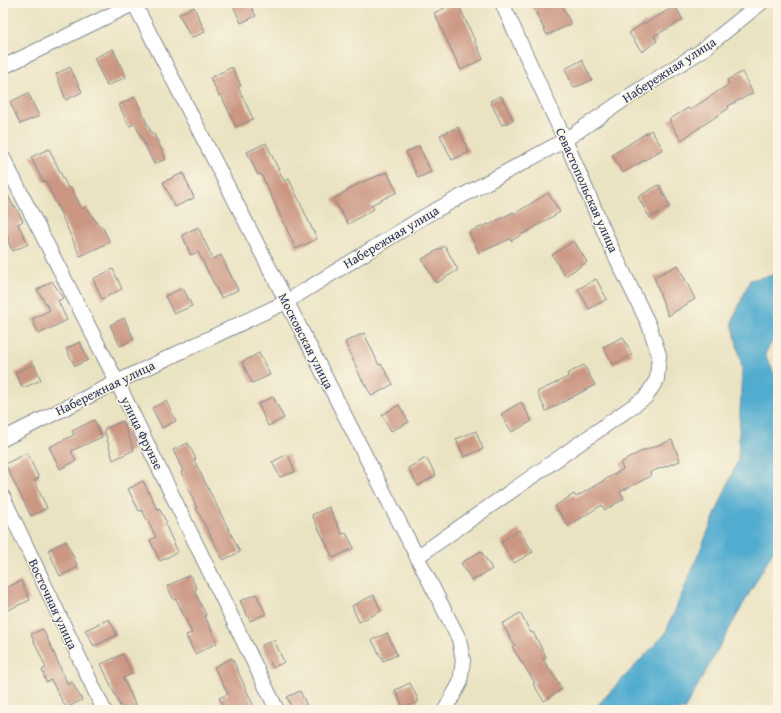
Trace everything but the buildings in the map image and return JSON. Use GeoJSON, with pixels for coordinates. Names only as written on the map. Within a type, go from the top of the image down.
{"type":"FeatureCollection","features":[{"type":"Feature","properties":{"kind":"street"},"geometry":{"type":"LineString","coordinates":[[3,67],[135,3]]}},
{"type":"Feature","properties":{"kind":"street","name":"Московская улица"},"geometry":{"type":"LineString","coordinates":[[135,3],[459,639],[463,660],[460,683],[445,710]]}},
{"type":"Feature","properties":{"kind":"street","name":"Севастопольская улица"},"geometry":{"type":"LineString","coordinates":[[417,557],[646,397],[657,379],[659,355],[649,325],[610,245],[565,140],[502,3]]}},
{"type":"Feature","properties":{"kind":"street","name":"Набережная улица"},"geometry":{"type":"LineString","coordinates":[[3,439],[286,302],[425,216],[565,140],[634,93],[701,51],[761,3]]}},
{"type":"Feature","properties":{"kind":"street","name":"улица Фрунзе"},"geometry":{"type":"LineString","coordinates":[[3,158],[118,382],[277,710]]}},
{"type":"Feature","properties":{"kind":"street","name":"Восточная улица"},"geometry":{"type":"LineString","coordinates":[[3,497],[104,710]]}},
{"type":"Feature","properties":{"kind":"water"},"geometry":{"type":"Polygon","coordinates":[[[778,274],[778,331],[765,354],[778,382],[778,542],[684,710],[593,710],[665,634],[738,460],[742,367],[732,322],[750,280],[778,274]]]}}]}
